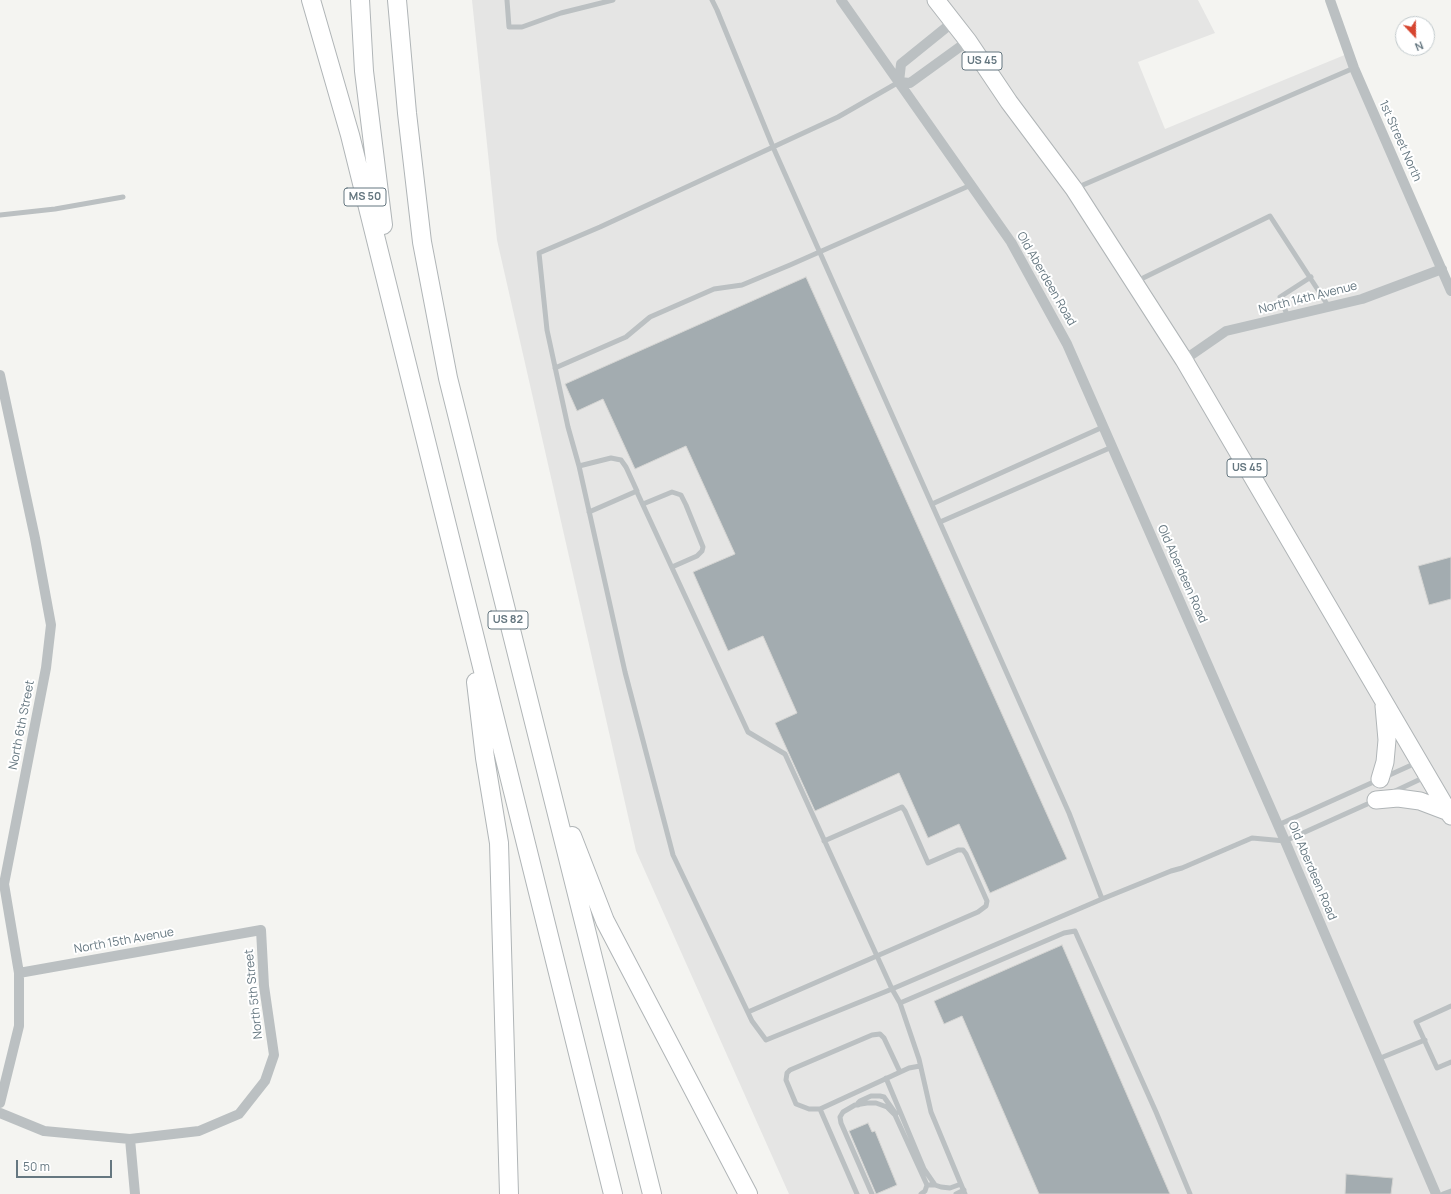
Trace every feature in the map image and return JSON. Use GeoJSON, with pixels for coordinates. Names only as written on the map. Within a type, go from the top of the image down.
{"type":"FeatureCollection","features":[{"type":"Feature","properties":{"kind":"highway","name":"MS 50"},"geometry":{"type":"LineString","coordinates":[[310,0],[350,135],[415,395]]}},
{"type":"Feature","properties":{"kind":"highway","name":"US 82"},"geometry":{"type":"LineString","coordinates":[[360,0],[364,71],[381,216],[415,395],[613,1194]]}},
{"type":"Feature","properties":{"kind":"highway","name":"US 82"},"geometry":{"type":"LineString","coordinates":[[397,0],[422,242],[448,378],[652,1194]]}},
{"type":"Feature","properties":{"kind":"highway"},"geometry":{"type":"LineString","coordinates":[[400,38],[406,0]]}},
{"type":"Feature","properties":{"kind":"highway","name":"US 45"},"geometry":{"type":"LineString","coordinates":[[936,0],[968,41],[1009,102],[1074,189],[1184,360],[1450,814]]}},
{"type":"Feature","properties":{"kind":"highway"},"geometry":{"type":"LineString","coordinates":[[465,600],[485,758],[499,843],[509,1194]]}},
{"type":"Feature","properties":{"kind":"highway"},"geometry":{"type":"LineString","coordinates":[[1380,779],[1385,762],[1387,740],[1384,702]]}},
{"type":"Feature","properties":{"kind":"highway"},"geometry":{"type":"LineString","coordinates":[[543,762],[605,921],[748,1194]]}},
{"type":"Feature","properties":{"kind":"highway"},"geometry":{"type":"LineString","coordinates":[[1376,800],[1398,798],[1420,801],[1450,814]]}},
{"type":"Feature","properties":{"kind":"street","name":"Old Aberdeen Road"},"geometry":{"type":"LineString","coordinates":[[841,0],[1011,242],[1064,337],[1285,841],[1436,1194]]}},
{"type":"Feature","properties":{"kind":"street","name":"1st Street North"},"geometry":{"type":"LineString","coordinates":[[1330,0],[1354,68],[1451,291]]}},
{"type":"Feature","properties":{"kind":"street"},"geometry":{"type":"LineString","coordinates":[[953,22],[901,64],[899,82],[910,83],[968,41]]}},
{"type":"Feature","properties":{"kind":"street","name":"North 14th Avenue"},"geometry":{"type":"LineString","coordinates":[[1184,360],[1226,331],[1362,299],[1442,269]]}},
{"type":"Feature","properties":{"kind":"street","name":"North 6th Street"},"geometry":{"type":"LineString","coordinates":[[0,375],[35,538],[51,625],[46,668],[4,884],[18,973],[19,1026],[0,1103]]}},
{"type":"Feature","properties":{"kind":"street","name":"North 5th Street"},"geometry":{"type":"LineString","coordinates":[[130,1140],[199,1131],[239,1114],[266,1081],[274,1055],[264,986],[261,930],[234,934]]}},
{"type":"Feature","properties":{"kind":"street","name":"North 15th Avenue"},"geometry":{"type":"LineString","coordinates":[[18,973],[234,934]]}},
{"type":"Feature","properties":{"kind":"street"},"geometry":{"type":"LineString","coordinates":[[0,1114],[44,1131],[130,1140],[135,1194]]}},
{"type":"Feature","properties":{"kind":"lane"},"geometry":{"type":"LineString","coordinates":[[507,0],[509,27],[522,27],[561,13],[613,0]]}},
{"type":"Feature","properties":{"kind":"lane"},"geometry":{"type":"LineString","coordinates":[[712,0],[773,147],[1069,813],[1102,900]]}},
{"type":"Feature","properties":{"kind":"lane"},"geometry":{"type":"LineString","coordinates":[[1074,189],[1354,68]]}},
{"type":"Feature","properties":{"kind":"lane"},"geometry":{"type":"LineString","coordinates":[[899,82],[838,117],[600,227],[539,253],[547,330],[568,427],[625,672],[673,855],[752,1021],[766,1040],[892,989],[1252,838],[1285,841],[1376,800],[1423,769]]}},
{"type":"Feature","properties":{"kind":"lane"},"geometry":{"type":"LineString","coordinates":[[555,368],[626,337],[650,317],[714,289],[742,284],[820,252],[971,185]]}},
{"type":"Feature","properties":{"kind":"lane"},"geometry":{"type":"LineString","coordinates":[[0,215],[55,209],[123,197]]}},
{"type":"Feature","properties":{"kind":"lane"},"geometry":{"type":"LineString","coordinates":[[1134,282],[1270,216],[1311,277],[1329,307]]}},
{"type":"Feature","properties":{"kind":"lane"},"geometry":{"type":"LineString","coordinates":[[1288,317],[1280,297],[1311,277]]}},
{"type":"Feature","properties":{"kind":"lane"},"geometry":{"type":"LineString","coordinates":[[932,504],[1103,427]]}},
{"type":"Feature","properties":{"kind":"lane"},"geometry":{"type":"LineString","coordinates":[[940,522],[1112,447]]}},
{"type":"Feature","properties":{"kind":"lane"},"geometry":{"type":"LineString","coordinates":[[578,466],[611,458],[621,460],[626,467],[748,732],[785,754],[892,989],[900,1003],[920,1066],[931,1112],[964,1192],[956,1194]]}},
{"type":"Feature","properties":{"kind":"lane"},"geometry":{"type":"LineString","coordinates":[[589,512],[636,490]]}},
{"type":"Feature","properties":{"kind":"lane"},"geometry":{"type":"LineString","coordinates":[[643,504],[672,492],[681,495],[686,505],[703,547],[702,551],[696,556],[672,567]]}},
{"type":"Feature","properties":{"kind":"lane"},"geometry":{"type":"LineString","coordinates":[[1278,825],[1380,779],[1423,769]]}},
{"type":"Feature","properties":{"kind":"lane"},"geometry":{"type":"LineString","coordinates":[[748,1012],[978,912],[986,906],[987,901],[963,850],[958,850],[928,863],[902,807],[824,841]]}},
{"type":"Feature","properties":{"kind":"lane"},"geometry":{"type":"LineString","coordinates":[[900,1003],[1064,933],[1074,931],[1156,1112],[1190,1194]]}},
{"type":"Feature","properties":{"kind":"lane"},"geometry":{"type":"LineString","coordinates":[[1451,1006],[1416,1022],[1437,1068],[1451,1062]]}},
{"type":"Feature","properties":{"kind":"lane"},"geometry":{"type":"LineString","coordinates":[[900,1072],[884,1038],[880,1034],[872,1035],[790,1070],[787,1073],[786,1080],[796,1104],[809,1109],[820,1108],[909,1068],[920,1066]]}},
{"type":"Feature","properties":{"kind":"lane"},"geometry":{"type":"LineString","coordinates":[[1378,1059],[1425,1040]]}},
{"type":"Feature","properties":{"kind":"lane"},"geometry":{"type":"LineString","coordinates":[[886,1078],[924,1169],[935,1185]]}},
{"type":"Feature","properties":{"kind":"lane"},"geometry":{"type":"LineString","coordinates":[[858,1105],[860,1101],[871,1096],[880,1096],[889,1102],[896,1114],[895,1115],[926,1186],[925,1191],[921,1194]]}},
{"type":"Feature","properties":{"kind":"lane"},"geometry":{"type":"LineString","coordinates":[[872,1194],[841,1123],[840,1117],[843,1112],[858,1105],[867,1103],[876,1103],[887,1108],[895,1115]]}},
{"type":"Feature","properties":{"kind":"lane"},"geometry":{"type":"LineString","coordinates":[[820,1108],[858,1194]]}},
{"type":"Feature","properties":{"kind":"lane"},"geometry":{"type":"LineString","coordinates":[[926,1186],[935,1185],[950,1188],[961,1184]]}},
{"type":"Feature","properties":{"kind":"lane"},"geometry":{"type":"LineString","coordinates":[[1443,1194],[1451,1191]]}},
{"type":"Feature","properties":{"kind":"shaded area"},"geometry":{"type":"Polygon","coordinates":[[[472,0],[1198,0],[1215,33],[1138,62],[1165,129],[1347,54],[1451,297],[1451,1194],[789,1194],[636,851],[497,240],[472,0]]]}},
{"type":"Feature","properties":{"kind":"building"},"geometry":{"type":"Polygon","coordinates":[[[806,277],[1067,859],[990,893],[959,824],[928,838],[899,773],[815,811],[775,723],[797,713],[763,636],[728,651],[693,572],[735,554],[686,446],[635,469],[603,399],[577,411],[565,384],[806,277]]]}},
{"type":"Feature","properties":{"kind":"building"},"geometry":{"type":"Polygon","coordinates":[[[1451,557],[1451,599],[1429,605],[1418,566],[1451,557]]]}},
{"type":"Feature","properties":{"kind":"building"},"geometry":{"type":"Polygon","coordinates":[[[1062,945],[1170,1194],[1039,1194],[962,1016],[944,1024],[934,1001],[1062,945]]]}},
{"type":"Feature","properties":{"kind":"building"},"geometry":{"type":"Polygon","coordinates":[[[868,1123],[872,1132],[875,1131],[897,1185],[876,1194],[849,1131],[868,1123]]]}},
{"type":"Feature","properties":{"kind":"building"},"geometry":{"type":"Polygon","coordinates":[[[1346,1174],[1393,1178],[1391,1194],[1345,1194],[1346,1174]]]}}]}
